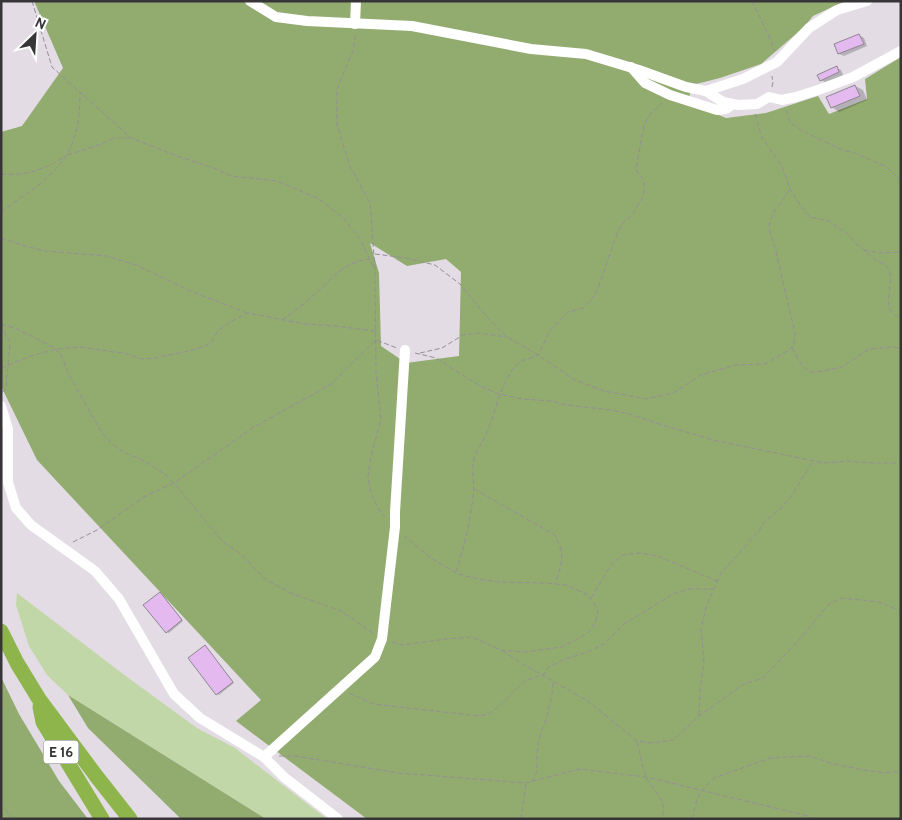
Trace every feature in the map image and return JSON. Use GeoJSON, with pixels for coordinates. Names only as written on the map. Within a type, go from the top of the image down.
{"type":"FeatureCollection","features":[{"type":"Feature","properties":{"kind":"highway","name":"E 16"},"geometry":{"type":"LineString","coordinates":[[1,631],[17,663],[39,699],[96,777],[130,819]]}},
{"type":"Feature","properties":{"kind":"highway","name":"E 16"},"geometry":{"type":"LineString","coordinates":[[39,699],[43,722],[102,819]]}},
{"type":"Feature","properties":{"kind":"street"},"geometry":{"type":"LineString","coordinates":[[250,1],[276,17],[307,21],[412,26],[530,49],[586,54],[686,87],[706,91],[723,102],[733,104],[756,104],[769,97],[782,100],[796,97],[853,77],[901,51]]}},
{"type":"Feature","properties":{"kind":"street"},"geometry":{"type":"LineString","coordinates":[[356,1],[356,24]]}},
{"type":"Feature","properties":{"kind":"street"},"geometry":{"type":"LineString","coordinates":[[706,91],[743,79],[774,63],[808,28],[837,10],[867,1]]}},
{"type":"Feature","properties":{"kind":"street"},"geometry":{"type":"LineString","coordinates":[[630,67],[645,83],[670,95],[716,110],[726,110],[733,104]]}},
{"type":"Feature","properties":{"kind":"street"},"geometry":{"type":"LineString","coordinates":[[264,757],[375,657],[382,639],[395,528],[405,350]]}},
{"type":"Feature","properties":{"kind":"street"},"geometry":{"type":"LineString","coordinates":[[1,406],[8,429],[8,482],[16,508],[31,525],[94,571],[119,599],[174,694],[200,718],[264,757],[284,777],[338,819]]}},
{"type":"Feature","properties":{"kind":"path"},"geometry":{"type":"LineString","coordinates":[[32,1],[52,67],[131,138],[231,176],[277,181],[319,199],[342,217],[359,237],[375,270]]}},
{"type":"Feature","properties":{"kind":"path"},"geometry":{"type":"LineString","coordinates":[[752,1],[770,36],[774,63],[773,82],[769,97]]}},
{"type":"Feature","properties":{"kind":"path"},"geometry":{"type":"LineString","coordinates":[[356,24],[354,48],[337,89],[337,125],[350,166],[370,203],[375,270],[376,372],[381,419],[371,456],[368,477],[371,494],[379,510],[412,544],[431,558],[456,572],[478,579],[499,582],[566,585],[586,594],[594,602],[598,611],[596,622],[590,631],[562,647],[525,652],[501,650]]}},
{"type":"Feature","properties":{"kind":"path"},"geometry":{"type":"LineString","coordinates":[[1,212],[41,184],[60,166],[72,145],[78,129],[80,92]]}},
{"type":"Feature","properties":{"kind":"path"},"geometry":{"type":"LineString","coordinates":[[456,572],[469,526],[474,495],[474,457],[485,436],[500,394],[518,365],[538,355],[550,331],[568,312],[583,308],[598,288],[618,232],[624,221],[632,215],[644,195],[644,181],[636,170],[644,125],[651,114],[670,95]]}},
{"type":"Feature","properties":{"kind":"path"},"geometry":{"type":"LineString","coordinates":[[782,100],[790,122],[802,131],[845,151],[852,152],[887,167],[901,181]]}},
{"type":"Feature","properties":{"kind":"path"},"geometry":{"type":"LineString","coordinates":[[752,104],[762,138],[782,166],[790,189],[801,206],[810,217],[829,221],[849,235],[854,242],[888,268],[891,276],[888,305],[890,310],[901,318]]}},
{"type":"Feature","properties":{"kind":"path"},"geometry":{"type":"LineString","coordinates":[[1,174],[29,174],[66,156],[114,138],[131,138]]}},
{"type":"Feature","properties":{"kind":"path"},"geometry":{"type":"LineString","coordinates":[[374,254],[406,258],[435,265],[460,284],[486,316],[507,337],[575,380],[604,391],[646,399],[673,393],[701,375],[735,365],[765,364],[794,345],[795,333],[769,228],[774,212],[790,189]]}},
{"type":"Feature","properties":{"kind":"path"},"geometry":{"type":"LineString","coordinates":[[1,238],[45,251],[114,258],[136,265],[188,290],[248,313],[304,324],[375,331]]}},
{"type":"Feature","properties":{"kind":"path"},"geometry":{"type":"LineString","coordinates":[[863,249],[879,252],[901,252]]}},
{"type":"Feature","properties":{"kind":"path"},"geometry":{"type":"LineString","coordinates":[[282,320],[352,262],[370,258]]}},
{"type":"Feature","properties":{"kind":"path"},"geometry":{"type":"LineString","coordinates":[[1,368],[31,356],[56,349],[81,347],[125,353],[142,359],[189,351],[211,343],[218,331],[230,322],[248,313]]}},
{"type":"Feature","properties":{"kind":"path"},"geometry":{"type":"LineString","coordinates":[[1,324],[17,329],[56,349],[102,433],[112,444],[144,461],[174,482],[222,541],[242,555],[265,579],[291,593],[341,611],[382,639],[402,645],[446,639],[472,638],[501,650],[588,701],[637,742],[646,777],[663,802],[665,810],[662,819]]}},
{"type":"Feature","properties":{"kind":"path"},"geometry":{"type":"LineString","coordinates":[[1,324],[10,343],[6,389],[1,393]]}},
{"type":"Feature","properties":{"kind":"path"},"geometry":{"type":"LineString","coordinates":[[419,354],[442,348],[463,335],[479,332],[507,337]]}},
{"type":"Feature","properties":{"kind":"path"},"geometry":{"type":"LineString","coordinates":[[376,340],[436,358],[480,386],[500,394],[522,399],[552,401],[566,405],[610,410],[633,415],[713,440],[824,463],[848,461],[880,464],[901,463]]}},
{"type":"Feature","properties":{"kind":"path"},"geometry":{"type":"LineString","coordinates":[[64,548],[98,530],[144,497],[174,482],[254,426],[330,385],[376,340]]}},
{"type":"Feature","properties":{"kind":"path"},"geometry":{"type":"LineString","coordinates":[[792,347],[804,368],[811,372],[842,367],[869,349],[901,348]]}},
{"type":"Feature","properties":{"kind":"path"},"geometry":{"type":"LineString","coordinates":[[699,716],[704,662],[701,630],[706,607],[721,573],[759,531],[764,522],[780,509],[792,495],[813,461]]}},
{"type":"Feature","properties":{"kind":"path"},"geometry":{"type":"LineString","coordinates":[[473,489],[554,535],[561,547],[562,561],[555,584]]}},
{"type":"Feature","properties":{"kind":"path"},"geometry":{"type":"LineString","coordinates":[[590,599],[609,568],[622,555],[640,553],[658,556],[718,581]]}},
{"type":"Feature","properties":{"kind":"path"},"geometry":{"type":"LineString","coordinates":[[339,689],[373,704],[479,716],[489,714],[526,680],[543,676],[549,667],[604,644],[624,624],[672,594],[689,588],[714,589]]}},
{"type":"Feature","properties":{"kind":"path"},"geometry":{"type":"LineString","coordinates":[[637,742],[652,743],[673,740],[699,716],[744,684],[763,678],[829,604],[842,598],[879,602],[901,611]]}},
{"type":"Feature","properties":{"kind":"path"},"geometry":{"type":"LineString","coordinates":[[532,782],[537,771],[539,738],[547,717],[553,681]]}},
{"type":"Feature","properties":{"kind":"path"},"geometry":{"type":"LineString","coordinates":[[264,757],[295,756],[399,773],[526,783],[579,769],[646,777],[814,819]]}},
{"type":"Feature","properties":{"kind":"path"},"geometry":{"type":"LineString","coordinates":[[692,819],[697,799],[702,790],[714,778],[770,758],[810,756],[830,763],[863,770],[886,773],[901,771]]}},
{"type":"Feature","properties":{"kind":"path"},"geometry":{"type":"LineString","coordinates":[[521,819],[526,783]]}},
{"type":"Feature","properties":{"kind":"path"},"geometry":{"type":"LineString","coordinates":[[1,802],[12,819]]}},
{"type":"Feature","properties":{"kind":"green space"},"geometry":{"type":"Polygon","coordinates":[[[34,1],[845,1],[813,16],[804,27],[761,64],[692,85],[688,102],[726,118],[766,113],[818,96],[829,114],[867,99],[865,79],[901,57],[901,819],[367,819],[236,721],[261,700],[37,460],[1,386],[1,132],[22,126],[63,68],[34,1]],[[370,243],[379,273],[381,346],[406,363],[459,356],[461,272],[446,259],[407,266],[370,243]]]}},
{"type":"Feature","properties":{"kind":"green space"},"geometry":{"type":"Polygon","coordinates":[[[17,593],[197,728],[235,748],[327,819],[266,819],[68,695],[47,675],[29,646],[16,605],[17,593]]]}},
{"type":"Feature","properties":{"kind":"green space"},"geometry":{"type":"Polygon","coordinates":[[[1,677],[19,714],[59,781],[88,819],[1,819],[1,677]]]}},
{"type":"Feature","properties":{"kind":"green space"},"geometry":{"type":"Polygon","coordinates":[[[68,695],[266,819],[181,819],[88,728],[68,695]]]}},
{"type":"Feature","properties":{"kind":"building"},"geometry":{"type":"Polygon","coordinates":[[[859,34],[864,44],[838,54],[834,44],[859,34]]]}},
{"type":"Feature","properties":{"kind":"building"},"geometry":{"type":"Polygon","coordinates":[[[837,66],[839,72],[820,81],[817,75],[837,66]]]}},
{"type":"Feature","properties":{"kind":"building"},"geometry":{"type":"Polygon","coordinates":[[[855,85],[860,96],[831,108],[826,97],[855,85]]]}},
{"type":"Feature","properties":{"kind":"building"},"geometry":{"type":"Polygon","coordinates":[[[160,592],[182,620],[166,633],[143,605],[160,592]]]}},
{"type":"Feature","properties":{"kind":"building"},"geometry":{"type":"Polygon","coordinates":[[[205,645],[233,682],[216,695],[188,658],[205,645]]]}}]}
